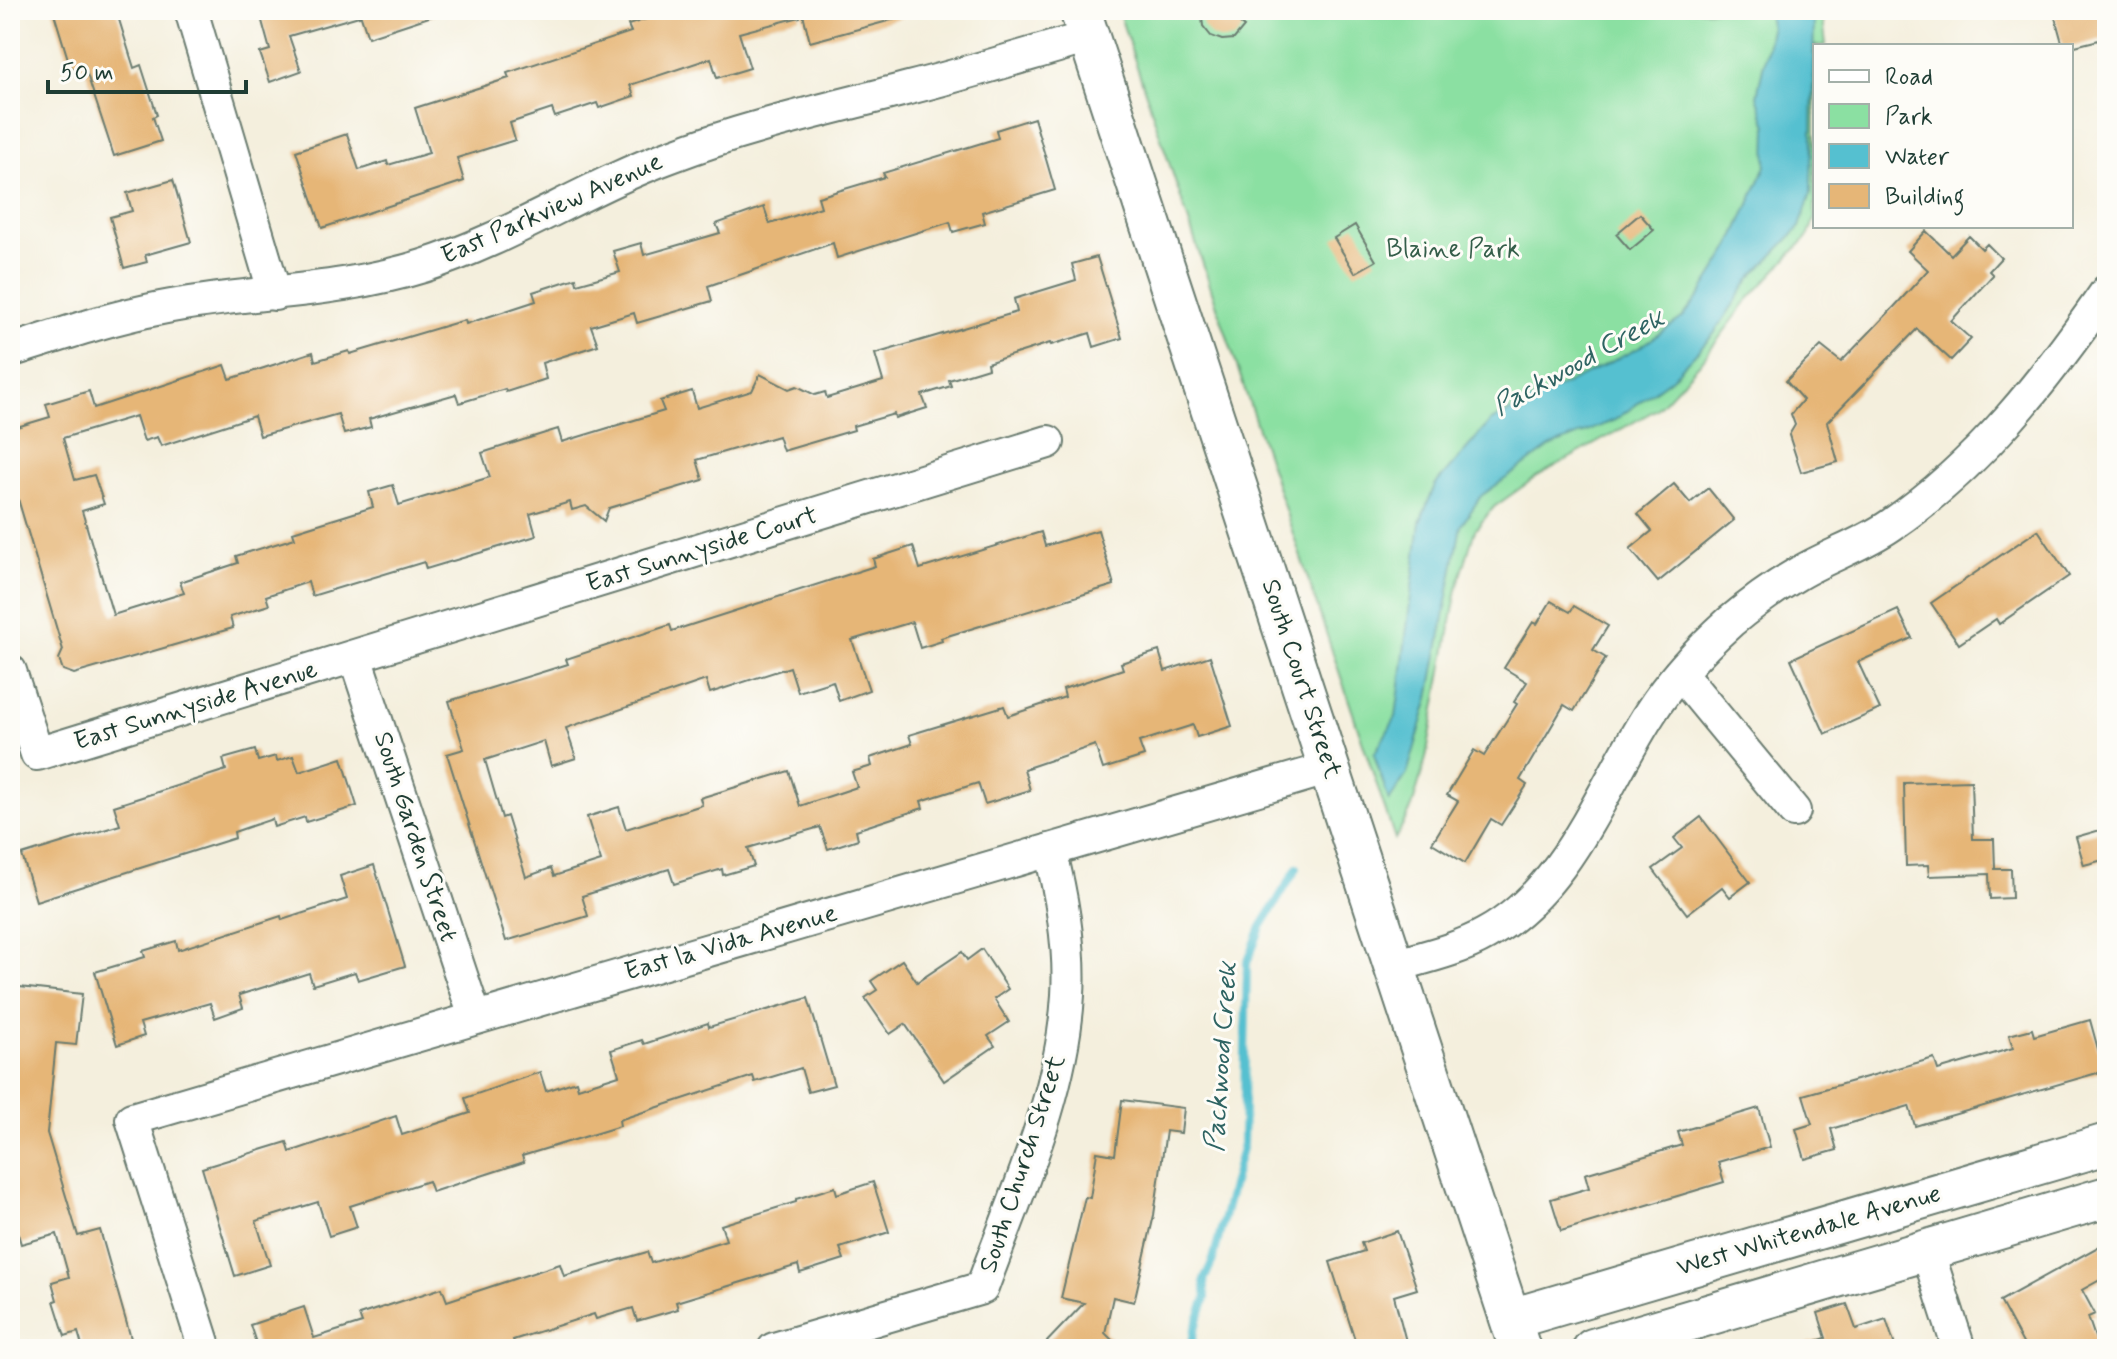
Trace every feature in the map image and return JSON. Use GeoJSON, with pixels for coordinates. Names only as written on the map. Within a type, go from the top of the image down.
{"type":"FeatureCollection","features":[{"type":"Feature","properties":{"kind":"street"},"geometry":{"type":"LineString","coordinates":[[191,10],[275,294]]}},
{"type":"Feature","properties":{"kind":"street","name":"East Parkview Avenue"},"geometry":{"type":"LineString","coordinates":[[10,351],[98,323],[162,308],[373,279],[423,266],[471,248],[668,156],[816,110],[908,89],[1084,23]]}},
{"type":"Feature","properties":{"kind":"street","name":"South Court Street"},"geometry":{"type":"LineString","coordinates":[[1084,23],[1515,1334]]}},
{"type":"Feature","properties":{"kind":"street"},"geometry":{"type":"LineString","coordinates":[[1394,966],[1444,952],[1487,934],[1528,902],[1560,869],[1650,712],[1680,673],[1731,621],[1794,576],[1889,527],[1959,472],[2015,414],[2106,293]]}},
{"type":"Feature","properties":{"kind":"street","name":"East Sunnyside Court"},"geometry":{"type":"LineString","coordinates":[[355,657],[1048,442]]}},
{"type":"Feature","properties":{"kind":"street","name":"East Sunnyside Avenue"},"geometry":{"type":"LineString","coordinates":[[10,671],[37,754],[355,657]]}},
{"type":"Feature","properties":{"kind":"street","name":"South Garden Street"},"geometry":{"type":"LineString","coordinates":[[355,657],[475,1017]]}},
{"type":"Feature","properties":{"kind":"street"},"geometry":{"type":"LineString","coordinates":[[1680,673],[1794,811]]}},
{"type":"Feature","properties":{"kind":"street","name":"East la Vida Avenue"},"geometry":{"type":"LineString","coordinates":[[205,1349],[132,1119],[1330,768]]}},
{"type":"Feature","properties":{"kind":"street","name":"South Church Street"},"geometry":{"type":"LineString","coordinates":[[774,1349],[982,1288],[1045,1113],[1063,1044],[1068,994],[1066,935],[1060,887],[1050,850]]}},
{"type":"Feature","properties":{"kind":"street","name":"West Whitendale Avenue"},"geometry":{"type":"LineString","coordinates":[[1515,1334],[2107,1144]]}},
{"type":"Feature","properties":{"kind":"street","name":"West Whitendale Avenue"},"geometry":{"type":"LineString","coordinates":[[1593,1349],[2107,1197]]}},
{"type":"Feature","properties":{"kind":"street"},"geometry":{"type":"LineString","coordinates":[[1927,1250],[1959,1349]]}},
{"type":"Feature","properties":{"kind":"green space","name":"Blaine Park"},"geometry":{"type":"Polygon","coordinates":[[[1118,10],[1822,10],[1826,44],[1813,44],[1813,222],[1809,235],[1749,299],[1700,363],[1657,409],[1536,477],[1494,507],[1475,530],[1457,589],[1426,758],[1412,807],[1395,839],[1118,10]]]}},
{"type":"Feature","properties":{"kind":"water"},"geometry":{"type":"Polygon","coordinates":[[[1767,10],[1812,10],[1814,14],[1811,193],[1800,227],[1751,278],[1713,335],[1671,379],[1615,420],[1550,447],[1481,496],[1461,526],[1429,698],[1407,774],[1389,801],[1374,754],[1396,717],[1420,522],[1435,485],[1491,421],[1639,348],[1682,318],[1700,295],[1729,249],[1766,166],[1767,126],[1757,96],[1771,29],[1767,10]]]}},
{"type":"Feature","properties":{"kind":"building"},"geometry":{"type":"Polygon","coordinates":[[[53,10],[116,10],[134,68],[141,65],[157,115],[153,117],[161,141],[114,156],[84,65],[71,69],[53,10]]]}},
{"type":"Feature","properties":{"kind":"building"},"geometry":{"type":"Polygon","coordinates":[[[259,10],[358,10],[359,16],[289,36],[301,71],[270,82],[260,53],[270,50],[259,10]]]}},
{"type":"Feature","properties":{"kind":"building"},"geometry":{"type":"Polygon","coordinates":[[[359,10],[437,10],[438,14],[368,37],[359,10]]]}},
{"type":"Feature","properties":{"kind":"building"},"geometry":{"type":"Polygon","coordinates":[[[674,10],[799,10],[800,17],[739,33],[750,68],[717,78],[711,58],[630,85],[634,96],[599,108],[597,103],[555,117],[552,109],[510,123],[515,140],[457,158],[464,181],[322,228],[296,151],[347,134],[359,170],[429,153],[415,108],[509,78],[507,73],[631,32],[628,25],[674,10]]]}},
{"type":"Feature","properties":{"kind":"building"},"geometry":{"type":"Polygon","coordinates":[[[802,10],[902,10],[903,17],[810,42],[802,10]]]}},
{"type":"Feature","properties":{"kind":"building"},"geometry":{"type":"Polygon","coordinates":[[[1201,10],[1222,10],[1244,27],[1234,39],[1222,40],[1211,36],[1203,26],[1201,10]]]}},
{"type":"Feature","properties":{"kind":"building"},"geometry":{"type":"Polygon","coordinates":[[[2053,10],[2107,10],[2107,38],[2075,46],[2062,44],[2053,10]]]}},
{"type":"Feature","properties":{"kind":"building"},"geometry":{"type":"Polygon","coordinates":[[[1034,118],[1055,190],[982,212],[985,223],[953,232],[950,222],[837,258],[833,243],[708,286],[712,301],[637,323],[634,313],[591,326],[598,345],[542,363],[546,379],[459,403],[456,394],[369,419],[371,427],[344,434],[338,414],[260,436],[254,416],[161,446],[157,437],[144,441],[136,416],[63,438],[75,480],[94,475],[104,504],[82,511],[113,615],[184,593],[180,582],[238,563],[236,556],[295,538],[293,532],[373,507],[369,492],[393,485],[399,505],[490,477],[482,453],[558,429],[562,442],[664,411],[660,401],[692,391],[697,408],[752,391],[760,374],[789,389],[797,386],[815,395],[825,392],[827,398],[883,381],[875,354],[1017,312],[1014,299],[1076,280],[1072,264],[1097,257],[1122,338],[1094,347],[1090,333],[987,363],[988,368],[949,380],[951,386],[922,395],[927,408],[853,426],[854,430],[783,451],[778,436],[697,460],[703,480],[609,508],[604,521],[586,506],[572,510],[570,502],[530,514],[536,536],[426,569],[424,562],[312,596],[308,582],[266,596],[269,605],[230,617],[233,628],[74,674],[63,670],[59,659],[63,650],[10,472],[10,429],[50,417],[46,404],[89,391],[94,408],[225,365],[230,379],[313,352],[315,361],[349,351],[350,354],[465,320],[466,324],[536,301],[533,292],[576,278],[577,284],[620,272],[613,251],[641,243],[644,255],[720,233],[716,224],[764,207],[770,224],[821,207],[818,197],[885,177],[883,173],[998,138],[996,130],[1034,118]]]}},
{"type":"Feature","properties":{"kind":"building"},"geometry":{"type":"Polygon","coordinates":[[[173,180],[191,242],[145,255],[147,262],[124,268],[110,217],[132,211],[127,193],[173,180]]]}},
{"type":"Feature","properties":{"kind":"building"},"geometry":{"type":"Polygon","coordinates":[[[1640,214],[1654,230],[1630,250],[1616,234],[1640,214]]]}},
{"type":"Feature","properties":{"kind":"building"},"geometry":{"type":"Polygon","coordinates":[[[1355,225],[1376,261],[1355,273],[1334,238],[1355,225]]]}},
{"type":"Feature","properties":{"kind":"building"},"geometry":{"type":"Polygon","coordinates":[[[1926,231],[1951,255],[1969,236],[1982,249],[1987,244],[2001,258],[1989,271],[1993,275],[1951,321],[1971,339],[1951,360],[1917,329],[1827,422],[1838,462],[1801,472],[1789,435],[1795,425],[1791,414],[1803,400],[1786,381],[1821,346],[1841,362],[1894,307],[1928,270],[1908,251],[1926,231]]]}},
{"type":"Feature","properties":{"kind":"building"},"geometry":{"type":"Polygon","coordinates":[[[1674,484],[1690,503],[1708,488],[1734,520],[1658,582],[1630,549],[1652,531],[1638,514],[1674,484]]]}},
{"type":"Feature","properties":{"kind":"building"},"geometry":{"type":"Polygon","coordinates":[[[1098,530],[1114,585],[941,638],[942,641],[920,648],[912,622],[852,640],[869,690],[839,701],[833,681],[798,692],[790,667],[710,693],[706,680],[566,728],[576,758],[551,766],[544,741],[485,760],[502,818],[507,816],[526,877],[551,868],[554,876],[601,861],[587,817],[619,807],[626,829],[702,805],[700,798],[789,771],[800,806],[857,787],[852,772],[872,766],[870,758],[912,744],[909,735],[1004,706],[1008,716],[1065,697],[1063,689],[1123,669],[1121,663],[1159,651],[1165,671],[1210,656],[1232,726],[1197,737],[1193,725],[1139,742],[1144,756],[1103,769],[1095,745],[1024,769],[1030,790],[985,804],[978,783],[921,801],[923,808],[856,830],[858,839],[828,849],[820,827],[748,848],[754,866],[723,875],[722,869],[674,884],[669,869],[582,896],[588,916],[506,941],[447,754],[464,749],[449,701],[568,664],[566,659],[670,625],[672,631],[875,566],[873,559],[913,546],[920,569],[1041,532],[1045,546],[1098,530]]]}},
{"type":"Feature","properties":{"kind":"building"},"geometry":{"type":"Polygon","coordinates":[[[2038,530],[2069,576],[1999,624],[1996,619],[1959,644],[1931,603],[2038,530]]]}},
{"type":"Feature","properties":{"kind":"building"},"geometry":{"type":"Polygon","coordinates":[[[1551,601],[1570,612],[1574,606],[1608,626],[1593,650],[1606,658],[1574,711],[1564,705],[1520,780],[1527,785],[1501,825],[1491,819],[1465,863],[1432,843],[1458,801],[1447,795],[1474,750],[1484,756],[1517,704],[1514,702],[1527,682],[1504,668],[1533,622],[1537,624],[1551,601]]]}},
{"type":"Feature","properties":{"kind":"building"},"geometry":{"type":"Polygon","coordinates":[[[1898,610],[1912,638],[1858,662],[1880,709],[1825,734],[1791,659],[1898,610]]]}},
{"type":"Feature","properties":{"kind":"building"},"geometry":{"type":"Polygon","coordinates":[[[255,750],[258,761],[276,756],[277,761],[293,756],[299,772],[342,758],[357,806],[306,822],[305,817],[274,827],[272,819],[234,832],[235,838],[36,901],[22,855],[120,825],[114,806],[226,770],[223,759],[255,750]]]}},
{"type":"Feature","properties":{"kind":"building"},"geometry":{"type":"Polygon","coordinates":[[[1971,781],[1973,839],[1994,839],[1995,869],[2011,869],[2012,898],[1990,899],[1989,874],[1929,876],[1928,865],[1906,866],[1904,783],[1971,781]]]}},
{"type":"Feature","properties":{"kind":"building"},"geometry":{"type":"Polygon","coordinates":[[[1701,817],[1750,882],[1730,897],[1722,887],[1687,914],[1653,869],[1682,848],[1674,838],[1701,817]]]}},
{"type":"Feature","properties":{"kind":"building"},"geometry":{"type":"Polygon","coordinates":[[[2107,828],[2107,859],[2084,865],[2076,837],[2107,828]]]}},
{"type":"Feature","properties":{"kind":"building"},"geometry":{"type":"Polygon","coordinates":[[[374,865],[405,966],[358,980],[355,972],[313,985],[309,973],[239,995],[243,1008],[215,1018],[210,1003],[140,1023],[144,1036],[117,1045],[95,972],[145,957],[143,951],[176,941],[178,950],[281,916],[282,920],[347,899],[340,876],[374,865]]]}},
{"type":"Feature","properties":{"kind":"building"},"geometry":{"type":"Polygon","coordinates":[[[982,949],[1008,989],[994,999],[1009,1022],[988,1036],[995,1046],[944,1081],[905,1024],[890,1034],[865,998],[877,990],[871,981],[902,960],[917,982],[962,952],[967,960],[982,949]]]}},
{"type":"Feature","properties":{"kind":"building"},"geometry":{"type":"Polygon","coordinates":[[[10,986],[82,994],[76,1045],[56,1043],[47,1133],[78,1236],[100,1230],[134,1349],[83,1349],[78,1332],[65,1336],[54,1301],[57,1300],[52,1282],[69,1277],[57,1234],[21,1244],[10,1207],[13,1075],[10,1074],[10,986]]]}},
{"type":"Feature","properties":{"kind":"building"},"geometry":{"type":"Polygon","coordinates":[[[808,998],[834,1085],[808,1092],[801,1068],[755,1082],[753,1076],[619,1120],[620,1126],[522,1156],[524,1162],[432,1192],[428,1181],[350,1206],[357,1227],[329,1236],[318,1202],[256,1221],[270,1265],[235,1276],[202,1168],[287,1142],[290,1152],[396,1116],[402,1135],[470,1113],[465,1098],[540,1072],[546,1091],[576,1081],[578,1088],[619,1075],[611,1050],[642,1040],[644,1044],[708,1023],[709,1027],[808,998]]]}},
{"type":"Feature","properties":{"kind":"building"},"geometry":{"type":"Polygon","coordinates":[[[2090,1020],[2104,1071],[1915,1126],[1909,1106],[1831,1129],[1837,1150],[1805,1159],[1796,1129],[1812,1124],[1803,1095],[1934,1058],[1938,1070],[2013,1048],[2009,1035],[2032,1029],[2034,1036],[2090,1020]]]}},
{"type":"Feature","properties":{"kind":"building"},"geometry":{"type":"Polygon","coordinates":[[[1122,1100],[1184,1108],[1181,1133],[1166,1131],[1154,1215],[1134,1302],[1113,1297],[1105,1333],[1121,1349],[1040,1349],[1084,1303],[1061,1298],[1085,1197],[1090,1198],[1097,1152],[1115,1155],[1122,1100]]]}},
{"type":"Feature","properties":{"kind":"building"},"geometry":{"type":"Polygon","coordinates":[[[1759,1108],[1770,1147],[1718,1162],[1724,1182],[1561,1231],[1551,1199],[1589,1188],[1585,1174],[1682,1145],[1678,1132],[1759,1108]]]}},
{"type":"Feature","properties":{"kind":"building"},"geometry":{"type":"Polygon","coordinates":[[[873,1182],[889,1232],[840,1248],[844,1259],[800,1273],[798,1265],[676,1302],[678,1309],[637,1321],[633,1308],[596,1319],[594,1314],[513,1340],[516,1349],[258,1349],[250,1325],[304,1307],[314,1338],[362,1323],[359,1315],[442,1288],[447,1301],[560,1264],[564,1276],[647,1252],[651,1263],[726,1240],[721,1225],[835,1187],[837,1194],[873,1182]]]}},
{"type":"Feature","properties":{"kind":"building"},"geometry":{"type":"Polygon","coordinates":[[[1397,1231],[1417,1289],[1394,1296],[1408,1349],[1358,1349],[1330,1262],[1364,1251],[1361,1243],[1397,1231]]]}},
{"type":"Feature","properties":{"kind":"building"},"geometry":{"type":"Polygon","coordinates":[[[2107,1242],[2107,1276],[2082,1290],[2095,1314],[2088,1317],[2099,1349],[2026,1349],[2000,1301],[2107,1242]]]}},
{"type":"Feature","properties":{"kind":"building"},"geometry":{"type":"Polygon","coordinates":[[[1847,1304],[1856,1329],[1886,1319],[1896,1349],[1807,1349],[1806,1344],[1826,1338],[1818,1313],[1847,1304]]]}},
{"type":"Feature","properties":{"kind":"waterway","name":"Packwood Creek"},"geometry":{"type":"LineString","coordinates":[[1191,1349],[1206,1298],[1204,1280],[1213,1260],[1243,1144],[1247,963],[1261,927],[1297,868]]}}]}
